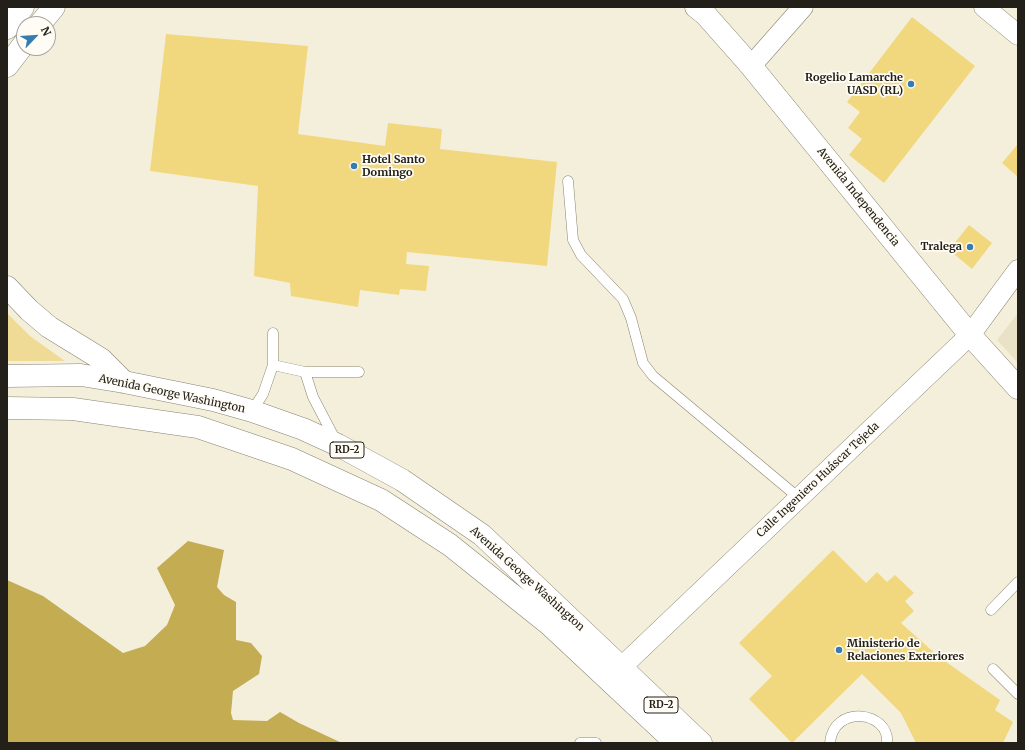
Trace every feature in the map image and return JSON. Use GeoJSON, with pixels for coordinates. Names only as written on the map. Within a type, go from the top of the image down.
{"type":"FeatureCollection","features":[{"type":"Feature","properties":{"kind":"main road"},"geometry":{"type":"LineString","coordinates":[[7,28],[23,7]]}},
{"type":"Feature","properties":{"kind":"main road"},"geometry":{"type":"LineString","coordinates":[[47,16],[54,7]]}},
{"type":"Feature","properties":{"kind":"main road","name":"Avenida Independencia"},"geometry":{"type":"LineString","coordinates":[[696,7],[705,14],[750,66],[970,335],[1018,388]]}},
{"type":"Feature","properties":{"kind":"main road"},"geometry":{"type":"LineString","coordinates":[[7,66],[16,54]]}},
{"type":"Feature","properties":{"kind":"main road"},"geometry":{"type":"LineString","coordinates":[[7,287],[29,310],[49,327],[101,359],[124,382]]}},
{"type":"Feature","properties":{"kind":"main road","name":"Avenida George Washington"},"geometry":{"type":"LineString","coordinates":[[7,376],[81,375],[213,400],[252,411],[303,429],[338,445],[402,480],[482,535],[614,673],[676,743]]}},
{"type":"Feature","properties":{"kind":"main road","name":"Avenida George Washington"},"geometry":{"type":"LineString","coordinates":[[7,408],[73,409],[198,427],[292,459],[381,500],[450,546],[550,625],[614,673],[701,743]]}},
{"type":"Feature","properties":{"kind":"street"},"geometry":{"type":"LineString","coordinates":[[750,66],[803,7]]}},
{"type":"Feature","properties":{"kind":"street"},"geometry":{"type":"LineString","coordinates":[[984,7],[1018,35]]}},
{"type":"Feature","properties":{"kind":"street","name":"Calle Ingeniero Huáscar Tejeda"},"geometry":{"type":"LineString","coordinates":[[614,673],[970,335],[1018,270]]}},
{"type":"Feature","properties":{"kind":"lane"},"geometry":{"type":"LineString","coordinates":[[568,181],[573,240],[581,255],[623,299],[631,318],[643,363],[653,376],[799,498]]}},
{"type":"Feature","properties":{"kind":"lane"},"geometry":{"type":"LineString","coordinates":[[252,411],[263,394],[273,365],[273,334]]}},
{"type":"Feature","properties":{"kind":"lane"},"geometry":{"type":"LineString","coordinates":[[273,365],[305,372],[359,372]]}},
{"type":"Feature","properties":{"kind":"lane"},"geometry":{"type":"LineString","coordinates":[[305,372],[313,397],[338,445]]}},
{"type":"Feature","properties":{"kind":"lane"},"geometry":{"type":"LineString","coordinates":[[991,610],[1018,582]]}},
{"type":"Feature","properties":{"kind":"lane"},"geometry":{"type":"LineString","coordinates":[[993,669],[1018,694]]}},
{"type":"Feature","properties":{"kind":"lane"},"geometry":{"type":"LineString","coordinates":[[830,743],[831,735],[839,722],[853,716],[868,717],[881,725],[888,739],[887,743]]}},
{"type":"Feature","properties":{"kind":"lane"},"geometry":{"type":"LineString","coordinates":[[580,743],[596,743]]}},
{"type":"Feature","properties":{"kind":"shaded area"},"geometry":{"type":"Polygon","coordinates":[[[7,313],[30,336],[65,361],[7,361],[7,313]]]}},
{"type":"Feature","properties":{"kind":"shaded area"},"geometry":{"type":"Polygon","coordinates":[[[1018,313],[1018,363],[997,340],[1018,313]]]}},
{"type":"Feature","properties":{"kind":"shaded area"},"geometry":{"type":"Polygon","coordinates":[[[188,541],[224,550],[217,587],[224,595],[236,602],[236,640],[251,643],[262,656],[259,674],[233,691],[231,713],[233,720],[267,721],[280,712],[299,723],[342,743],[7,743],[7,580],[43,596],[123,653],[145,646],[167,625],[175,605],[157,568],[188,541]]]}},
{"type":"Feature","properties":{"kind":"building","name":"Rogelio Lamarche UASD (RL)"},"geometry":{"type":"Polygon","coordinates":[[[912,17],[975,66],[884,183],[849,155],[862,139],[848,128],[860,112],[847,102],[912,17]]]}},
{"type":"Feature","properties":{"kind":"building","name":"Hotel Santo Domingo"},"geometry":{"type":"Polygon","coordinates":[[[166,34],[308,46],[298,134],[385,146],[388,123],[442,129],[440,149],[557,162],[547,266],[407,252],[406,264],[429,266],[426,291],[400,289],[399,295],[360,290],[358,307],[291,296],[290,283],[254,276],[258,186],[150,171],[166,34]]]}},
{"type":"Feature","properties":{"kind":"building"},"geometry":{"type":"Polygon","coordinates":[[[1018,145],[1018,177],[1002,163],[1018,145]]]}},
{"type":"Feature","properties":{"kind":"building","name":"Tralega"},"geometry":{"type":"Polygon","coordinates":[[[969,225],[992,243],[972,269],[949,250],[969,225]]]}},
{"type":"Feature","properties":{"kind":"building","name":"Ministerio de Relaciones Exteriores"},"geometry":{"type":"Polygon","coordinates":[[[833,550],[866,583],[877,572],[887,582],[895,575],[914,593],[905,601],[914,611],[901,623],[939,657],[1000,700],[995,710],[1013,722],[1003,743],[916,743],[901,713],[862,674],[792,743],[749,699],[772,676],[739,643],[833,550]]]}},
{"type":"Feature","properties":{"kind":"place","name":"Rogelio Lamarche UASD (RL)"},"geometry":{"type":"Point","coordinates":[911,84]}},
{"type":"Feature","properties":{"kind":"place","name":"Hotel Santo Domingo"},"geometry":{"type":"Point","coordinates":[354,166]}},
{"type":"Feature","properties":{"kind":"place","name":"Tralega"},"geometry":{"type":"Point","coordinates":[970,247]}},
{"type":"Feature","properties":{"kind":"place","name":"Ministerio de Relaciones Exteriores"},"geometry":{"type":"Point","coordinates":[839,650]}}]}
